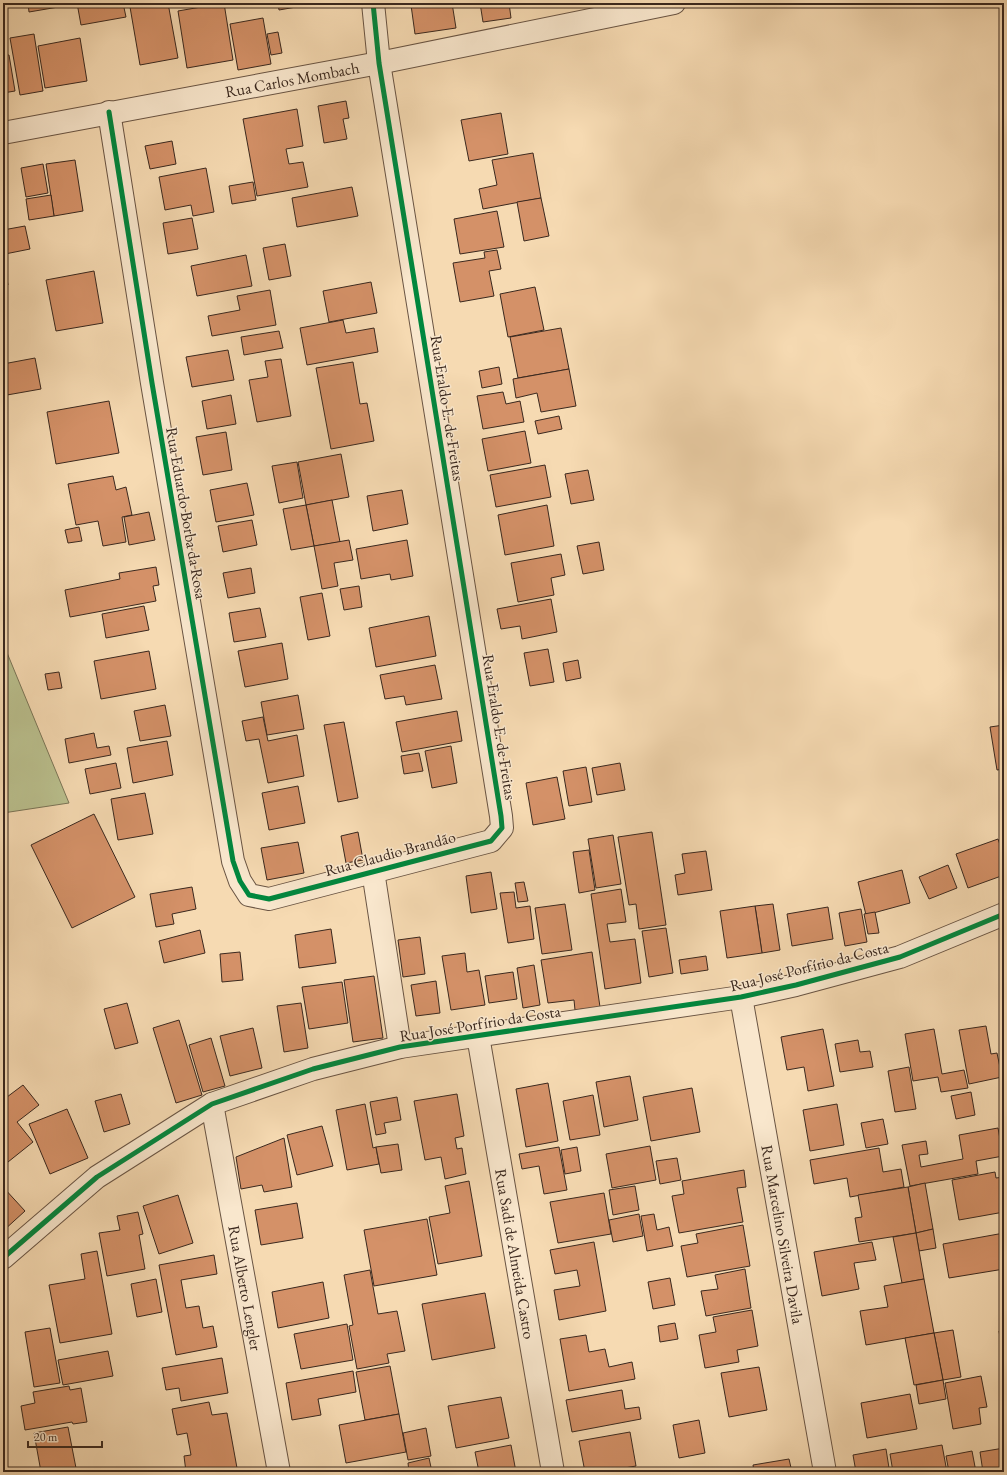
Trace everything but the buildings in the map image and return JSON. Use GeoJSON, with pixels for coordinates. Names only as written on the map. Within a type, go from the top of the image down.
{"type":"FeatureCollection","features":[{"type":"Feature","properties":{"kind":"street","name":"Rua Eraldo E. de Freitas"},"geometry":{"type":"LineString","coordinates":[[373,3],[379,62],[501,816]]}},
{"type":"Feature","properties":{"kind":"street","name":"Rua Carlos Mombach"},"geometry":{"type":"LineString","coordinates":[[3,132],[379,62],[674,3]]}},
{"type":"Feature","properties":{"kind":"street","name":"Rua Eduardo Borba da Rosa"},"geometry":{"type":"LineString","coordinates":[[109,112],[152,383],[233,861],[240,881],[249,895],[269,899]]}},
{"type":"Feature","properties":{"kind":"street","name":"Rua Claudio Brandão"},"geometry":{"type":"LineString","coordinates":[[269,899],[491,840],[502,828],[501,816]]}},
{"type":"Feature","properties":{"kind":"street"},"geometry":{"type":"LineString","coordinates":[[373,871],[400,1047]]}},
{"type":"Feature","properties":{"kind":"street","name":"Rua José Porfírio da Costa"},"geometry":{"type":"LineString","coordinates":[[3,1258],[97,1177],[212,1104],[312,1069],[400,1047],[741,997],[796,985],[900,957],[1004,916]]}},
{"type":"Feature","properties":{"kind":"street","name":"Rua Marcelino Silveira Davila"},"geometry":{"type":"LineString","coordinates":[[741,997],[824,1472]]}},
{"type":"Feature","properties":{"kind":"street","name":"Rua Sadi de Almeida Castro"},"geometry":{"type":"LineString","coordinates":[[478,1036],[553,1472]]}},
{"type":"Feature","properties":{"kind":"street","name":"Rua Alberto Lengler"},"geometry":{"type":"LineString","coordinates":[[212,1104],[279,1472]]}},
{"type":"Feature","properties":{"kind":"green space"},"geometry":{"type":"Polygon","coordinates":[[[3,643],[69,803],[3,813],[3,643]]]}},
{"type":"Feature","properties":{"kind":"cycle path"},"geometry":{"type":"LineString","coordinates":[[109,112],[152,383],[233,861],[240,881],[249,895],[269,899],[491,841],[502,828],[501,816],[379,63],[373,3]]}},
{"type":"Feature","properties":{"kind":"cycle path"},"geometry":{"type":"LineString","coordinates":[[3,1258],[97,1177],[212,1104],[313,1069],[400,1047],[741,997],[796,985],[900,957],[1004,914]]}}]}
